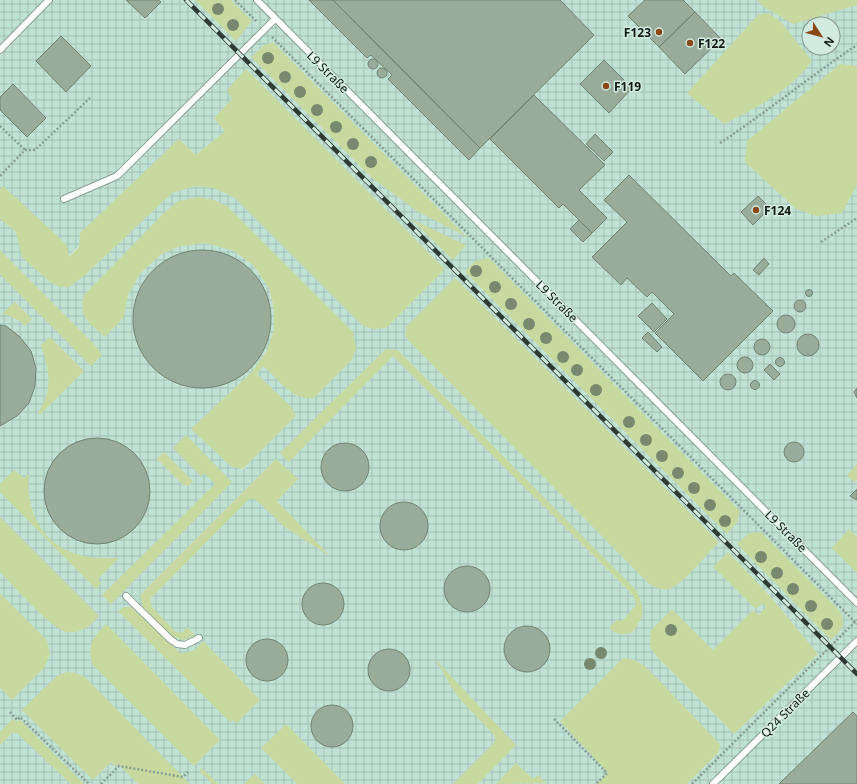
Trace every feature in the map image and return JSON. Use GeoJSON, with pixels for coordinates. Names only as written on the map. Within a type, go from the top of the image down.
{"type":"FeatureCollection","features":[{"type":"Feature","properties":{"kind":"lane"},"geometry":{"type":"LineString","coordinates":[[0,50],[49,0]]}},
{"type":"Feature","properties":{"kind":"lane","name":"L9 Straße"},"geometry":{"type":"LineString","coordinates":[[257,0],[857,603]]}},
{"type":"Feature","properties":{"kind":"lane"},"geometry":{"type":"LineString","coordinates":[[64,200],[117,176],[275,19]]}},
{"type":"Feature","properties":{"kind":"lane"},"geometry":{"type":"LineString","coordinates":[[126,596],[177,644],[185,645],[199,638]]}},
{"type":"Feature","properties":{"kind":"lane","name":"Q24 Straße"},"geometry":{"type":"LineString","coordinates":[[713,784],[857,641]]}},
{"type":"Feature","properties":{"kind":"path"},"geometry":{"type":"LineString","coordinates":[[235,0],[856,622],[692,784]]}},
{"type":"Feature","properties":{"kind":"path"},"geometry":{"type":"LineString","coordinates":[[720,143],[759,117],[820,70],[857,45]]}},
{"type":"Feature","properties":{"kind":"path"},"geometry":{"type":"LineString","coordinates":[[0,126],[24,150],[36,150],[91,97]]}},
{"type":"Feature","properties":{"kind":"path"},"geometry":{"type":"LineString","coordinates":[[0,176],[24,150]]}},
{"type":"Feature","properties":{"kind":"path"},"geometry":{"type":"LineString","coordinates":[[821,242],[857,218]]}},
{"type":"Feature","properties":{"kind":"path"},"geometry":{"type":"LineString","coordinates":[[10,712],[17,720],[20,717],[89,784]]}},
{"type":"Feature","properties":{"kind":"path"},"geometry":{"type":"LineString","coordinates":[[554,719],[607,773],[596,784]]}},
{"type":"Feature","properties":{"kind":"path"},"geometry":{"type":"LineString","coordinates":[[101,784],[119,766],[183,777],[188,772]]}},
{"type":"Feature","properties":{"kind":"shaded area"},"geometry":{"type":"Polygon","coordinates":[[[0,0],[857,0],[857,784],[687,784],[719,752],[609,773],[598,784],[0,784],[0,0]],[[273,42],[265,45],[251,57],[465,235],[273,42]],[[232,99],[214,118],[225,131],[196,155],[180,140],[68,257],[85,275],[172,193],[195,186],[214,188],[234,197],[363,326],[232,99]],[[214,200],[165,212],[128,295],[140,274],[160,255],[180,246],[206,243],[234,251],[253,265],[269,288],[274,309],[274,330],[267,350],[252,372],[191,429],[232,467],[244,469],[290,407],[257,374],[263,366],[297,397],[353,332],[227,207],[214,200]],[[416,221],[453,259],[465,245],[416,221]],[[455,278],[407,326],[405,334],[407,339],[647,582],[663,589],[670,589],[679,584],[455,278]],[[398,350],[280,453],[289,461],[393,356],[634,596],[637,604],[621,622],[617,620],[610,628],[639,624],[636,590],[398,350]],[[728,553],[756,609],[763,603],[767,607],[758,615],[753,610],[713,650],[650,647],[658,658],[734,734],[818,654],[770,596],[728,553]]]}},
{"type":"Feature","properties":{"kind":"green space"},"geometry":{"type":"Polygon","coordinates":[[[195,0],[231,0],[252,21],[236,41],[195,0]]]}},
{"type":"Feature","properties":{"kind":"green space"},"geometry":{"type":"Polygon","coordinates":[[[757,0],[857,0],[857,5],[820,16],[801,16],[801,22],[793,24],[764,7],[757,0]]]}},
{"type":"Feature","properties":{"kind":"green space"},"geometry":{"type":"Polygon","coordinates":[[[769,13],[781,22],[801,47],[801,56],[808,56],[812,61],[794,81],[783,90],[761,105],[724,124],[687,93],[758,15],[769,13]]]}},
{"type":"Feature","properties":{"kind":"green space"},"geometry":{"type":"Polygon","coordinates":[[[273,42],[467,237],[417,211],[371,177],[251,57],[265,45],[273,42]]]}},
{"type":"Feature","properties":{"kind":"green space"},"geometry":{"type":"Polygon","coordinates":[[[840,64],[857,66],[857,185],[842,213],[817,216],[796,209],[745,162],[747,141],[840,64]]]}},
{"type":"Feature","properties":{"kind":"green space"},"geometry":{"type":"Polygon","coordinates":[[[246,69],[445,269],[386,328],[374,329],[363,326],[234,197],[214,188],[195,186],[172,193],[85,275],[69,287],[59,287],[50,282],[22,257],[16,232],[0,219],[0,189],[3,186],[67,245],[69,257],[79,247],[80,233],[179,139],[196,155],[225,131],[214,118],[232,99],[227,90],[246,69]]]}},
{"type":"Feature","properties":{"kind":"green space"},"geometry":{"type":"Polygon","coordinates":[[[198,197],[214,200],[227,206],[353,332],[356,348],[352,360],[314,398],[306,398],[292,393],[263,366],[257,374],[291,407],[296,416],[243,469],[232,467],[191,429],[252,372],[267,350],[274,330],[274,309],[269,288],[253,265],[234,251],[206,243],[180,246],[160,255],[140,274],[128,295],[124,317],[105,337],[86,319],[82,309],[84,295],[165,212],[179,201],[198,197]]]}},
{"type":"Feature","properties":{"kind":"green space"},"geometry":{"type":"Polygon","coordinates":[[[411,219],[466,245],[453,260],[411,219]]]}},
{"type":"Feature","properties":{"kind":"green space"},"geometry":{"type":"Polygon","coordinates":[[[0,250],[95,345],[102,355],[91,366],[0,274],[0,250]]]}},
{"type":"Feature","properties":{"kind":"green space"},"geometry":{"type":"Polygon","coordinates":[[[489,258],[740,511],[737,522],[727,534],[465,272],[475,261],[489,258]]]}},
{"type":"Feature","properties":{"kind":"green space"},"geometry":{"type":"Polygon","coordinates":[[[455,278],[719,542],[688,575],[675,586],[670,589],[661,589],[647,582],[407,339],[405,334],[407,326],[455,278]]]}},
{"type":"Feature","properties":{"kind":"green space"},"geometry":{"type":"Polygon","coordinates":[[[15,302],[32,319],[25,326],[20,321],[3,313],[15,302]]]}},
{"type":"Feature","properties":{"kind":"green space"},"geometry":{"type":"Polygon","coordinates":[[[50,337],[84,371],[40,415],[38,413],[43,404],[48,388],[48,372],[41,345],[50,337]]]}},
{"type":"Feature","properties":{"kind":"green space"},"geometry":{"type":"Polygon","coordinates":[[[386,349],[398,350],[636,590],[641,602],[642,612],[639,622],[632,633],[620,634],[609,628],[617,620],[622,621],[636,605],[634,596],[393,356],[289,462],[280,453],[386,349]]]}},
{"type":"Feature","properties":{"kind":"green space"},"geometry":{"type":"Polygon","coordinates":[[[186,435],[232,482],[111,604],[102,595],[215,484],[204,473],[201,476],[173,448],[186,435]]]}},
{"type":"Feature","properties":{"kind":"green space"},"geometry":{"type":"Polygon","coordinates":[[[164,452],[193,481],[189,486],[183,485],[157,459],[164,452]]]}},
{"type":"Feature","properties":{"kind":"green space"},"geometry":{"type":"Polygon","coordinates":[[[276,459],[298,479],[277,501],[330,556],[286,528],[255,499],[249,499],[151,598],[151,606],[176,632],[182,633],[187,627],[195,635],[184,640],[171,636],[143,608],[140,595],[276,459]]]}},
{"type":"Feature","properties":{"kind":"green space"},"geometry":{"type":"Polygon","coordinates":[[[857,464],[857,479],[854,482],[847,475],[857,464]]]}},
{"type":"Feature","properties":{"kind":"green space"},"geometry":{"type":"Polygon","coordinates":[[[14,470],[24,478],[29,474],[30,502],[34,515],[40,527],[58,546],[71,552],[93,558],[119,558],[98,579],[101,583],[96,589],[0,492],[0,484],[14,470]]]}},
{"type":"Feature","properties":{"kind":"green space"},"geometry":{"type":"Polygon","coordinates":[[[0,517],[99,616],[93,623],[77,632],[67,632],[60,629],[43,616],[0,572],[0,517]]]}},
{"type":"Feature","properties":{"kind":"green space"},"geometry":{"type":"Polygon","coordinates":[[[849,529],[857,537],[857,573],[832,548],[849,529]]]}},
{"type":"Feature","properties":{"kind":"green space"},"geometry":{"type":"Polygon","coordinates":[[[761,532],[838,609],[843,619],[843,626],[831,640],[737,544],[749,533],[761,532]]]}},
{"type":"Feature","properties":{"kind":"green space"},"geometry":{"type":"Polygon","coordinates":[[[728,552],[770,596],[818,654],[734,734],[658,658],[650,647],[651,630],[672,609],[713,650],[753,610],[759,615],[766,607],[763,603],[756,609],[713,567],[728,552]]]}},
{"type":"Feature","properties":{"kind":"green space"},"geometry":{"type":"Polygon","coordinates":[[[0,593],[47,640],[50,654],[44,668],[12,700],[0,688],[0,593]]]}},
{"type":"Feature","properties":{"kind":"green space"},"geometry":{"type":"Polygon","coordinates":[[[124,607],[131,607],[181,654],[195,650],[203,641],[260,700],[237,723],[233,720],[230,722],[118,611],[124,607]]]}},
{"type":"Feature","properties":{"kind":"green space"},"geometry":{"type":"Polygon","coordinates":[[[106,624],[220,740],[194,766],[92,664],[92,642],[106,624]]]}},
{"type":"Feature","properties":{"kind":"green space"},"geometry":{"type":"Polygon","coordinates":[[[623,658],[635,660],[645,666],[720,744],[719,752],[687,784],[598,784],[608,773],[560,721],[623,658]]]}},
{"type":"Feature","properties":{"kind":"green space"},"geometry":{"type":"Polygon","coordinates":[[[435,659],[516,745],[478,784],[453,784],[495,742],[495,736],[457,696],[435,659]]]}},
{"type":"Feature","properties":{"kind":"green space"},"geometry":{"type":"Polygon","coordinates":[[[67,672],[76,673],[85,677],[190,784],[138,784],[118,764],[115,766],[111,762],[93,780],[22,710],[58,675],[67,672]]]}},
{"type":"Feature","properties":{"kind":"green space"},"geometry":{"type":"Polygon","coordinates":[[[13,719],[17,722],[20,720],[84,784],[71,784],[17,733],[12,733],[0,745],[0,732],[13,719]]]}},
{"type":"Feature","properties":{"kind":"green space"},"geometry":{"type":"Polygon","coordinates":[[[286,724],[345,784],[297,784],[261,748],[286,724]]]}},
{"type":"Feature","properties":{"kind":"green space"},"geometry":{"type":"Polygon","coordinates":[[[516,763],[533,779],[538,775],[546,783],[496,784],[516,763]]]}},
{"type":"Feature","properties":{"kind":"green space"},"geometry":{"type":"Polygon","coordinates":[[[202,768],[218,784],[213,784],[199,771],[202,768]]]}},
{"type":"Feature","properties":{"kind":"green space"},"geometry":{"type":"Polygon","coordinates":[[[255,774],[265,784],[244,784],[255,774]]]}},
{"type":"Feature","properties":{"kind":"building"},"geometry":{"type":"Polygon","coordinates":[[[126,0],[158,0],[161,2],[145,18],[126,0]]]}},
{"type":"Feature","properties":{"kind":"building"},"geometry":{"type":"Polygon","coordinates":[[[309,0],[333,0],[480,148],[469,160],[388,79],[392,75],[371,55],[367,58],[309,0]]]}},
{"type":"Feature","properties":{"kind":"building"},"geometry":{"type":"Polygon","coordinates":[[[333,0],[560,0],[594,35],[480,148],[333,0]]]}},
{"type":"Feature","properties":{"kind":"building","name":"F123"},"geometry":{"type":"Polygon","coordinates":[[[645,0],[683,0],[695,12],[659,47],[628,16],[645,0]]]}},
{"type":"Feature","properties":{"kind":"building","name":"F122"},"geometry":{"type":"Polygon","coordinates":[[[695,12],[721,39],[685,74],[659,47],[695,12]]]}},
{"type":"Feature","properties":{"kind":"building"},"geometry":{"type":"Polygon","coordinates":[[[61,36],[91,66],[66,92],[36,61],[61,36]]]}},
{"type":"Feature","properties":{"kind":"building"},"geometry":{"type":"Polygon","coordinates":[[[371,59],[375,59],[377,60],[377,68],[371,69],[368,66],[368,62],[371,59]]]}},
{"type":"Feature","properties":{"kind":"building","name":"F119"},"geometry":{"type":"Polygon","coordinates":[[[604,60],[632,88],[609,113],[580,84],[604,60]]]}},
{"type":"Feature","properties":{"kind":"building"},"geometry":{"type":"Polygon","coordinates":[[[380,68],[384,68],[386,69],[386,77],[380,78],[377,75],[377,71],[380,68]]]}},
{"type":"Feature","properties":{"kind":"building"},"geometry":{"type":"Polygon","coordinates":[[[13,84],[46,118],[27,137],[0,110],[0,97],[13,84]]]}},
{"type":"Feature","properties":{"kind":"building"},"geometry":{"type":"Polygon","coordinates":[[[534,95],[605,165],[579,190],[607,218],[592,233],[563,204],[559,208],[490,139],[534,95]]]}},
{"type":"Feature","properties":{"kind":"building"},"geometry":{"type":"Polygon","coordinates":[[[595,134],[613,152],[604,161],[586,144],[595,134]]]}},
{"type":"Feature","properties":{"kind":"building"},"geometry":{"type":"Polygon","coordinates":[[[629,175],[731,276],[734,273],[773,311],[703,381],[655,333],[674,314],[652,292],[647,297],[627,278],[621,285],[592,257],[627,222],[604,200],[629,175]]]}},
{"type":"Feature","properties":{"kind":"building","name":"F124"},"geometry":{"type":"Polygon","coordinates":[[[758,196],[770,208],[753,225],[741,212],[758,196]]]}},
{"type":"Feature","properties":{"kind":"building"},"geometry":{"type":"Polygon","coordinates":[[[579,220],[592,233],[583,242],[570,229],[579,220]]]}},
{"type":"Feature","properties":{"kind":"building"},"geometry":{"type":"Polygon","coordinates":[[[195,250],[209,250],[235,258],[251,270],[263,286],[266,293],[270,306],[270,332],[266,345],[263,352],[251,368],[235,380],[228,383],[209,388],[195,388],[169,380],[153,368],[141,352],[138,345],[133,326],[133,312],[141,286],[153,270],[169,258],[176,255],[195,250]]]}},
{"type":"Feature","properties":{"kind":"building"},"geometry":{"type":"Polygon","coordinates":[[[764,258],[769,264],[759,275],[753,270],[764,258]]]}},
{"type":"Feature","properties":{"kind":"building"},"geometry":{"type":"Polygon","coordinates":[[[809,290],[812,293],[809,296],[806,293],[809,290]]]}},
{"type":"Feature","properties":{"kind":"building"},"geometry":{"type":"Polygon","coordinates":[[[798,300],[802,300],[806,306],[802,312],[798,312],[794,308],[794,304],[798,300]]]}},
{"type":"Feature","properties":{"kind":"building"},"geometry":{"type":"Polygon","coordinates":[[[652,303],[667,319],[654,332],[638,316],[652,303]]]}},
{"type":"Feature","properties":{"kind":"building"},"geometry":{"type":"Polygon","coordinates":[[[786,315],[792,318],[795,324],[792,330],[786,333],[780,330],[777,324],[780,318],[786,315]]]}},
{"type":"Feature","properties":{"kind":"building"},"geometry":{"type":"Polygon","coordinates":[[[0,325],[6,326],[20,337],[31,351],[36,368],[35,386],[29,403],[17,416],[0,426],[0,325]]]}},
{"type":"Feature","properties":{"kind":"building"},"geometry":{"type":"Polygon","coordinates":[[[648,332],[662,347],[657,352],[642,338],[648,332]]]}},
{"type":"Feature","properties":{"kind":"building"},"geometry":{"type":"Polygon","coordinates":[[[808,334],[816,337],[819,345],[816,353],[808,356],[800,353],[797,345],[800,337],[808,334]]]}},
{"type":"Feature","properties":{"kind":"building"},"geometry":{"type":"Polygon","coordinates":[[[759,339],[765,339],[770,344],[768,353],[765,355],[759,355],[754,350],[754,344],[759,339]]]}},
{"type":"Feature","properties":{"kind":"building"},"geometry":{"type":"Polygon","coordinates":[[[742,357],[748,357],[753,362],[751,371],[748,373],[742,373],[737,368],[737,362],[742,357]]]}},
{"type":"Feature","properties":{"kind":"building"},"geometry":{"type":"Polygon","coordinates":[[[780,357],[785,362],[780,367],[775,362],[780,357]]]}},
{"type":"Feature","properties":{"kind":"building"},"geometry":{"type":"Polygon","coordinates":[[[770,364],[780,374],[774,380],[764,370],[770,364]]]}},
{"type":"Feature","properties":{"kind":"building"},"geometry":{"type":"Polygon","coordinates":[[[725,374],[731,374],[736,379],[734,388],[731,390],[725,390],[720,385],[720,379],[725,374]]]}},
{"type":"Feature","properties":{"kind":"building"},"geometry":{"type":"Polygon","coordinates":[[[755,380],[760,385],[755,390],[750,385],[755,380]]]}},
{"type":"Feature","properties":{"kind":"building"},"geometry":{"type":"Polygon","coordinates":[[[857,388],[857,398],[854,392],[857,388]]]}},
{"type":"Feature","properties":{"kind":"building"},"geometry":{"type":"Polygon","coordinates":[[[97,438],[117,442],[135,453],[146,471],[150,491],[146,511],[135,529],[117,540],[97,544],[77,540],[59,529],[48,511],[44,491],[48,471],[59,453],[77,442],[97,438]]]}},
{"type":"Feature","properties":{"kind":"building"},"geometry":{"type":"Polygon","coordinates":[[[794,442],[801,445],[804,452],[801,459],[794,462],[787,459],[784,452],[787,445],[794,442]]]}},
{"type":"Feature","properties":{"kind":"building"},"geometry":{"type":"Polygon","coordinates":[[[340,443],[350,443],[362,450],[369,462],[369,472],[362,484],[350,491],[340,491],[332,487],[325,480],[321,472],[321,462],[325,454],[332,447],[340,443]]]}},
{"type":"Feature","properties":{"kind":"building"},"geometry":{"type":"Polygon","coordinates":[[[857,489],[857,500],[850,496],[857,489]]]}},
{"type":"Feature","properties":{"kind":"building"},"geometry":{"type":"Polygon","coordinates":[[[404,502],[413,504],[421,509],[426,517],[428,526],[426,535],[421,543],[413,548],[404,550],[395,548],[387,543],[382,535],[380,526],[382,517],[387,509],[395,504],[404,502]]]}},
{"type":"Feature","properties":{"kind":"building"},"geometry":{"type":"Polygon","coordinates":[[[462,566],[472,566],[480,570],[486,576],[490,584],[490,594],[486,602],[480,608],[472,612],[462,612],[454,608],[448,602],[444,594],[444,584],[448,576],[454,570],[462,566]]]}},
{"type":"Feature","properties":{"kind":"building"},"geometry":{"type":"Polygon","coordinates":[[[319,583],[327,583],[335,586],[341,592],[344,604],[341,616],[335,622],[327,625],[319,625],[311,622],[305,616],[302,608],[302,600],[305,592],[311,586],[319,583]]]}},
{"type":"Feature","properties":{"kind":"building"},"geometry":{"type":"Polygon","coordinates":[[[522,626],[532,626],[540,630],[546,636],[550,644],[550,654],[546,662],[540,668],[532,672],[522,672],[514,668],[508,662],[504,654],[504,644],[508,636],[514,630],[522,626]]]}},
{"type":"Feature","properties":{"kind":"building"},"geometry":{"type":"Polygon","coordinates":[[[263,639],[271,639],[279,642],[285,648],[288,660],[285,672],[279,678],[271,681],[263,681],[255,678],[249,672],[246,664],[246,656],[249,648],[255,642],[263,639]]]}},
{"type":"Feature","properties":{"kind":"building"},"geometry":{"type":"Polygon","coordinates":[[[385,649],[393,649],[401,652],[407,658],[410,670],[407,682],[401,688],[393,691],[385,691],[377,688],[371,682],[368,674],[368,666],[371,658],[377,652],[385,649]]]}},
{"type":"Feature","properties":{"kind":"building"},"geometry":{"type":"Polygon","coordinates":[[[328,705],[336,705],[344,708],[350,714],[353,726],[350,738],[344,744],[336,747],[328,747],[320,744],[314,738],[311,730],[311,722],[314,714],[320,708],[328,705]]]}},
{"type":"Feature","properties":{"kind":"building"},"geometry":{"type":"Polygon","coordinates":[[[853,712],[857,716],[857,784],[779,784],[853,712]]]}},
{"type":"Feature","properties":{"kind":"railway"},"geometry":{"type":"LineString","coordinates":[[186,0],[857,674]]}},
{"type":"Feature","properties":{"kind":"place","name":"F123"},"geometry":{"type":"Point","coordinates":[659,32]}},
{"type":"Feature","properties":{"kind":"place","name":"F122"},"geometry":{"type":"Point","coordinates":[690,43]}},
{"type":"Feature","properties":{"kind":"place","name":"F119"},"geometry":{"type":"Point","coordinates":[606,86]}},
{"type":"Feature","properties":{"kind":"place","name":"F124"},"geometry":{"type":"Point","coordinates":[756,210]}}]}
